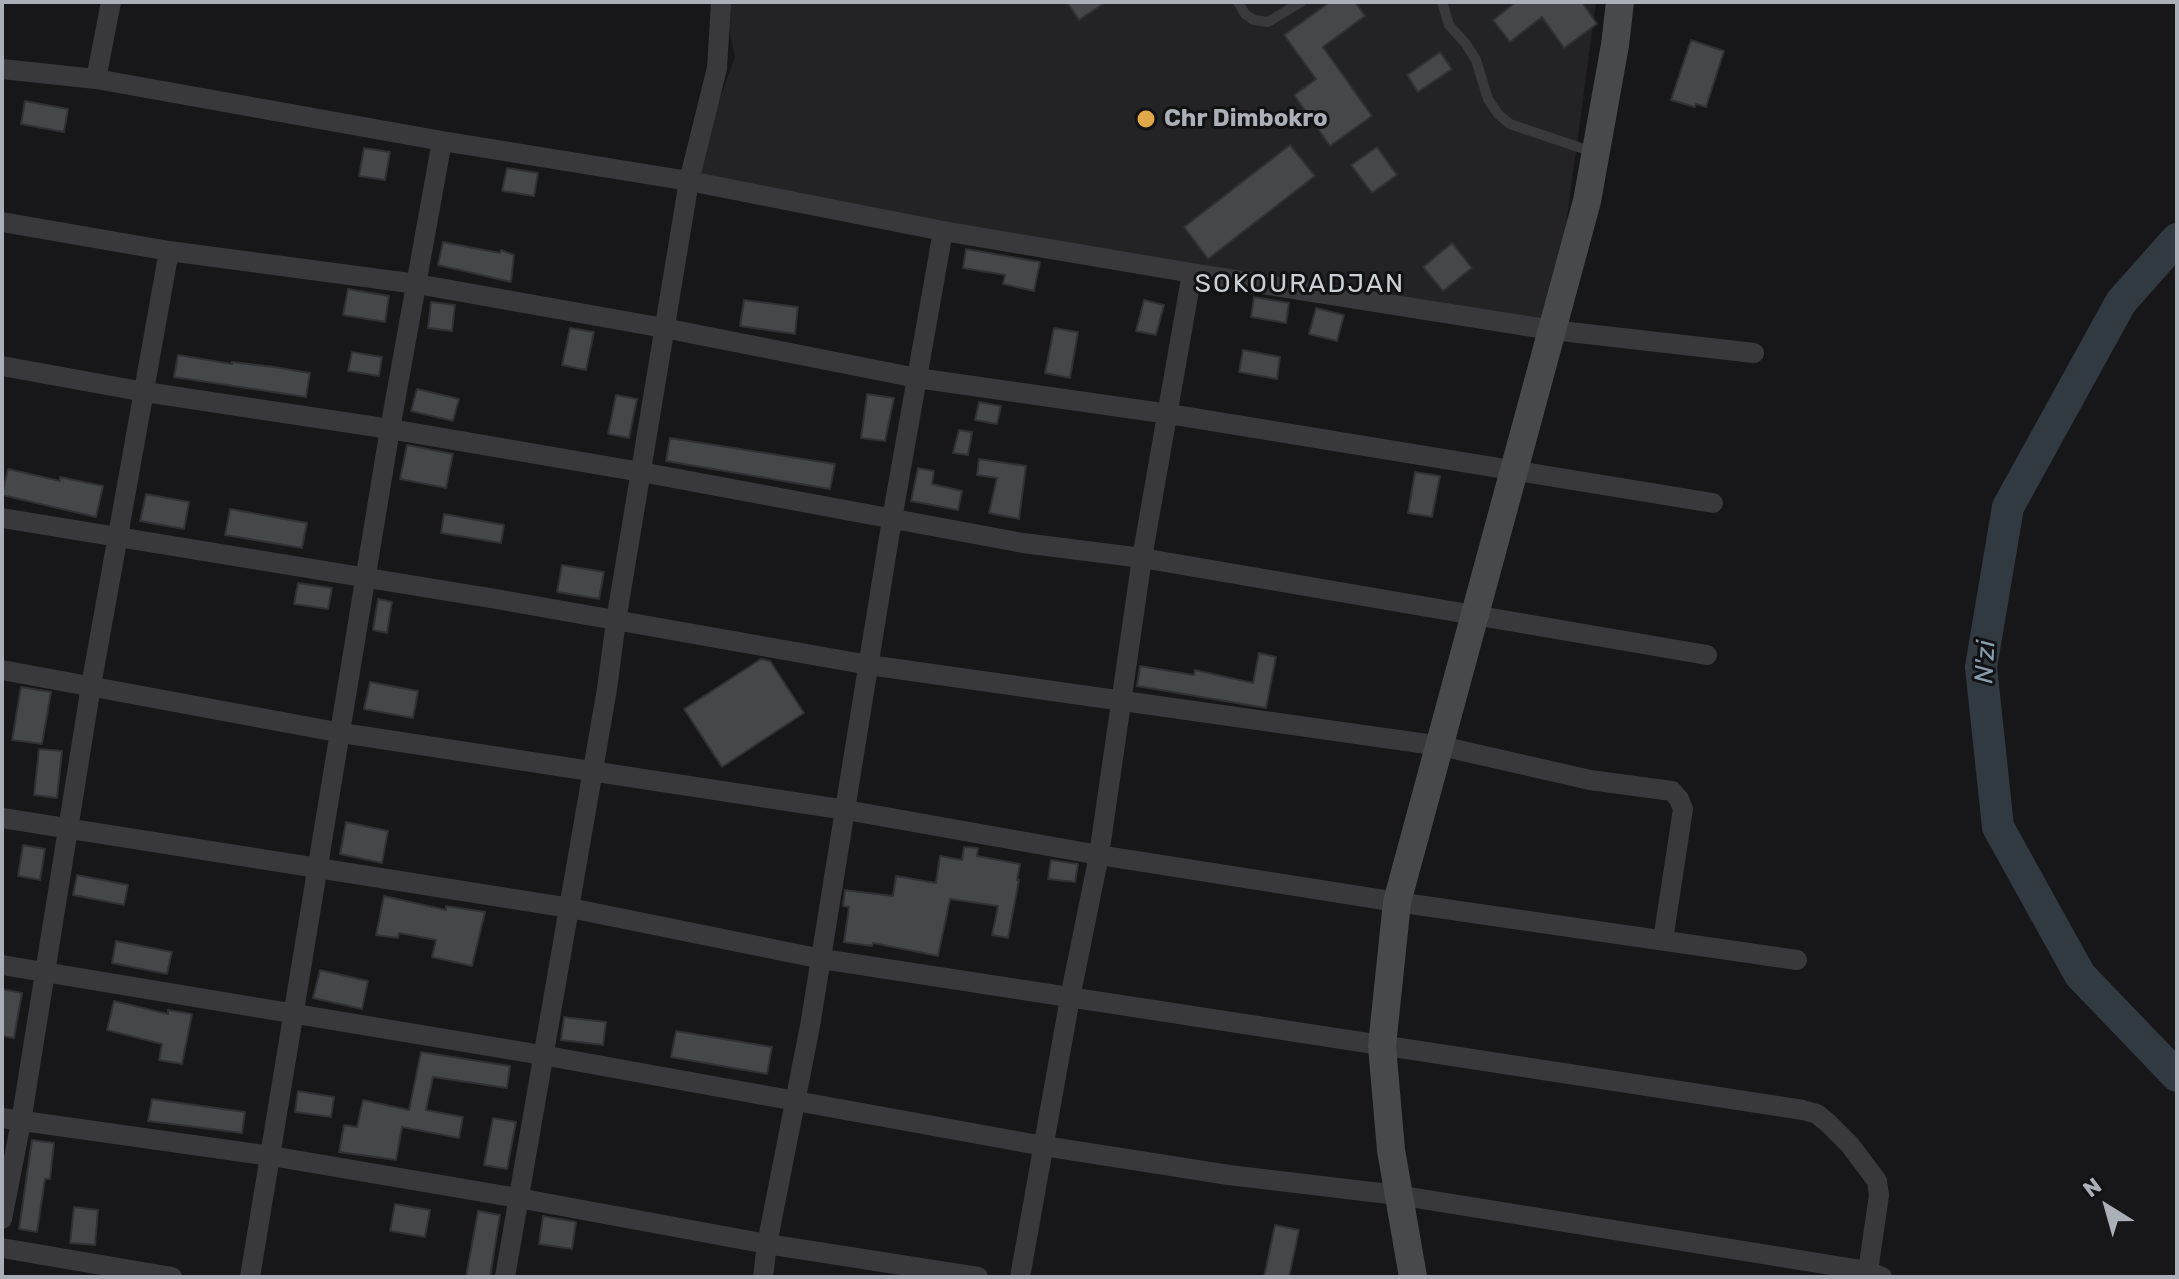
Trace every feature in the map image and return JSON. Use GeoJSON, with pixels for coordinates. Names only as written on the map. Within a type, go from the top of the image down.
{"type":"FeatureCollection","features":[{"type":"Feature","properties":{"kind":"main road"},"geometry":{"type":"LineString","coordinates":[[1413,1277],[1397,1195],[1382,1046],[1397,902],[1587,201],[1620,2]]}},
{"type":"Feature","properties":{"kind":"street"},"geometry":{"type":"LineString","coordinates":[[96,79],[111,2]]}},
{"type":"Feature","properties":{"kind":"street"},"geometry":{"type":"LineString","coordinates":[[505,1277],[607,689],[689,181],[717,68],[721,2]]}},
{"type":"Feature","properties":{"kind":"street"},"geometry":{"type":"LineString","coordinates":[[2,69],[96,79],[442,141],[689,181],[943,231],[1192,273],[1552,330],[1754,353]]}},
{"type":"Feature","properties":{"kind":"street"},"geometry":{"type":"LineString","coordinates":[[250,1277],[390,429],[442,141]]}},
{"type":"Feature","properties":{"kind":"street"},"geometry":{"type":"LineString","coordinates":[[2,222],[169,251],[417,284],[917,378],[1169,414],[1713,503]]}},
{"type":"Feature","properties":{"kind":"street"},"geometry":{"type":"LineString","coordinates":[[763,1277],[822,959],[892,519],[943,231]]}},
{"type":"Feature","properties":{"kind":"street"},"geometry":{"type":"LineString","coordinates":[[2,1219],[11,1120],[45,973],[91,686],[169,251]]}},
{"type":"Feature","properties":{"kind":"street"},"geometry":{"type":"LineString","coordinates":[[1020,1277],[1099,855],[1142,558],[1192,273]]}},
{"type":"Feature","properties":{"kind":"street"},"geometry":{"type":"LineString","coordinates":[[2,366],[641,472],[1023,543],[1142,558],[1707,655]]}},
{"type":"Feature","properties":{"kind":"street"},"geometry":{"type":"LineString","coordinates":[[2,518],[869,665],[1441,746],[1590,780],[1672,791],[1683,809],[1663,940]]}},
{"type":"Feature","properties":{"kind":"street"},"geometry":{"type":"LineString","coordinates":[[2,670],[342,733],[846,810],[1099,855],[1397,902],[1797,960]]}},
{"type":"Feature","properties":{"kind":"street"},"geometry":{"type":"LineString","coordinates":[[2,818],[570,908],[822,959],[1803,1110],[1817,1114],[1850,1145],[1877,1181],[1875,1274],[1397,1195],[1229,1175],[1044,1146],[542,1055],[2,965]]}},
{"type":"Feature","properties":{"kind":"street"},"geometry":{"type":"LineString","coordinates":[[11,1120],[271,1156],[767,1244],[978,1277]]}},
{"type":"Feature","properties":{"kind":"street"},"geometry":{"type":"LineString","coordinates":[[2,1248],[172,1277]]}},
{"type":"Feature","properties":{"kind":"lane"},"geometry":{"type":"LineString","coordinates":[[1238,2],[1245,14],[1254,20],[1268,22],[1301,2]]}},
{"type":"Feature","properties":{"kind":"lane"},"geometry":{"type":"LineString","coordinates":[[1442,2],[1449,25],[1476,60],[1488,99],[1498,114],[1510,124],[1595,153]]}},
{"type":"Feature","properties":{"kind":"shaded area","name":"Chr Dimbokro"},"geometry":{"type":"Polygon","coordinates":[[[723,2],[1596,2],[1552,330],[689,181],[735,57],[723,2]]]}},
{"type":"Feature","properties":{"kind":"building"},"geometry":{"type":"Polygon","coordinates":[[[1067,2],[1106,2],[1079,20],[1067,2]]]}},
{"type":"Feature","properties":{"kind":"building"},"geometry":{"type":"Polygon","coordinates":[[[1330,2],[1355,2],[1365,16],[1323,47],[1372,116],[1330,146],[1294,95],[1316,79],[1284,35],[1330,2]]]}},
{"type":"Feature","properties":{"kind":"building"},"geometry":{"type":"Polygon","coordinates":[[[1516,2],[1582,2],[1597,24],[1564,48],[1542,17],[1510,42],[1493,20],[1516,2]]]}},
{"type":"Feature","properties":{"kind":"building"},"geometry":{"type":"Polygon","coordinates":[[[1691,40],[1724,51],[1706,107],[1671,100],[1691,40]]]}},
{"type":"Feature","properties":{"kind":"building"},"geometry":{"type":"Polygon","coordinates":[[[1440,52],[1452,69],[1418,92],[1407,75],[1440,52]]]}},
{"type":"Feature","properties":{"kind":"building"},"geometry":{"type":"Polygon","coordinates":[[[25,101],[68,109],[64,132],[21,124],[25,101]]]}},
{"type":"Feature","properties":{"kind":"building"},"geometry":{"type":"Polygon","coordinates":[[[1290,145],[1315,176],[1208,259],[1184,227],[1290,145]]]}},
{"type":"Feature","properties":{"kind":"building"},"geometry":{"type":"Polygon","coordinates":[[[1377,147],[1397,175],[1372,193],[1351,165],[1377,147]]]}},
{"type":"Feature","properties":{"kind":"building"},"geometry":{"type":"Polygon","coordinates":[[[364,148],[390,152],[385,180],[359,176],[364,148]]]}},
{"type":"Feature","properties":{"kind":"building"},"geometry":{"type":"Polygon","coordinates":[[[507,168],[538,173],[534,196],[502,191],[507,168]]]}},
{"type":"Feature","properties":{"kind":"building"},"geometry":{"type":"Polygon","coordinates":[[[443,242],[500,253],[501,250],[514,255],[511,282],[438,265],[443,242]]]}},
{"type":"Feature","properties":{"kind":"building"},"geometry":{"type":"Polygon","coordinates":[[[1452,243],[1472,268],[1443,291],[1423,267],[1452,243]]]}},
{"type":"Feature","properties":{"kind":"building"},"geometry":{"type":"Polygon","coordinates":[[[966,249],[1040,262],[1034,291],[1003,284],[1005,275],[963,268],[966,249]]]}},
{"type":"Feature","properties":{"kind":"building"},"geometry":{"type":"Polygon","coordinates":[[[348,289],[389,296],[385,322],[343,315],[348,289]]]}},
{"type":"Feature","properties":{"kind":"building"},"geometry":{"type":"Polygon","coordinates":[[[1254,297],[1289,303],[1286,323],[1251,317],[1254,297]]]}},
{"type":"Feature","properties":{"kind":"building"},"geometry":{"type":"Polygon","coordinates":[[[744,300],[798,307],[795,334],[740,326],[744,300]]]}},
{"type":"Feature","properties":{"kind":"building"},"geometry":{"type":"Polygon","coordinates":[[[1144,300],[1164,305],[1156,335],[1136,331],[1144,300]]]}},
{"type":"Feature","properties":{"kind":"building"},"geometry":{"type":"Polygon","coordinates":[[[431,302],[455,305],[452,331],[428,328],[431,302]]]}},
{"type":"Feature","properties":{"kind":"building"},"geometry":{"type":"Polygon","coordinates":[[[1316,308],[1344,315],[1337,341],[1309,334],[1316,308]]]}},
{"type":"Feature","properties":{"kind":"building"},"geometry":{"type":"Polygon","coordinates":[[[570,328],[594,332],[586,370],[562,365],[570,328]]]}},
{"type":"Feature","properties":{"kind":"building"},"geometry":{"type":"Polygon","coordinates":[[[1054,328],[1078,332],[1070,378],[1045,373],[1054,328]]]}},
{"type":"Feature","properties":{"kind":"building"},"geometry":{"type":"Polygon","coordinates":[[[1243,350],[1280,357],[1277,379],[1239,372],[1243,350]]]}},
{"type":"Feature","properties":{"kind":"building"},"geometry":{"type":"Polygon","coordinates":[[[352,352],[382,357],[379,376],[348,371],[352,352]]]}},
{"type":"Feature","properties":{"kind":"building"},"geometry":{"type":"Polygon","coordinates":[[[178,355],[310,373],[306,397],[174,377],[178,355]]]}},
{"type":"Feature","properties":{"kind":"building"},"geometry":{"type":"Polygon","coordinates":[[[417,389],[459,399],[453,421],[411,411],[417,389]]]}},
{"type":"Feature","properties":{"kind":"building"},"geometry":{"type":"Polygon","coordinates":[[[867,394],[894,398],[885,441],[861,438],[867,394]]]}},
{"type":"Feature","properties":{"kind":"building"},"geometry":{"type":"Polygon","coordinates":[[[616,395],[637,399],[629,438],[608,434],[616,395]]]}},
{"type":"Feature","properties":{"kind":"building"},"geometry":{"type":"Polygon","coordinates":[[[979,402],[1001,406],[997,424],[975,420],[979,402]]]}},
{"type":"Feature","properties":{"kind":"building"},"geometry":{"type":"Polygon","coordinates":[[[959,430],[972,432],[968,455],[953,453],[959,430]]]}},
{"type":"Feature","properties":{"kind":"building"},"geometry":{"type":"Polygon","coordinates":[[[670,438],[835,464],[830,489],[666,461],[670,438]]]}},
{"type":"Feature","properties":{"kind":"building"},"geometry":{"type":"Polygon","coordinates":[[[407,445],[453,454],[446,488],[400,479],[407,445]]]}},
{"type":"Feature","properties":{"kind":"building"},"geometry":{"type":"Polygon","coordinates":[[[979,459],[1026,466],[1019,519],[989,513],[997,478],[977,475],[979,459]]]}},
{"type":"Feature","properties":{"kind":"building"},"geometry":{"type":"Polygon","coordinates":[[[918,468],[934,471],[932,484],[962,491],[958,510],[911,501],[918,468]]]}},
{"type":"Feature","properties":{"kind":"building"},"geometry":{"type":"Polygon","coordinates":[[[8,469],[60,481],[60,477],[103,486],[96,517],[2,495],[8,469]]]}},
{"type":"Feature","properties":{"kind":"building"},"geometry":{"type":"Polygon","coordinates":[[[1415,472],[1440,476],[1432,517],[1408,513],[1415,472]]]}},
{"type":"Feature","properties":{"kind":"building"},"geometry":{"type":"Polygon","coordinates":[[[146,494],[189,502],[184,529],[140,521],[146,494]]]}},
{"type":"Feature","properties":{"kind":"building"},"geometry":{"type":"Polygon","coordinates":[[[230,509],[307,523],[302,548],[225,535],[230,509]]]}},
{"type":"Feature","properties":{"kind":"building"},"geometry":{"type":"Polygon","coordinates":[[[444,514],[504,525],[501,543],[441,533],[444,514]]]}},
{"type":"Feature","properties":{"kind":"building"},"geometry":{"type":"Polygon","coordinates":[[[562,565],[604,572],[599,599],[557,592],[562,565]]]}},
{"type":"Feature","properties":{"kind":"building"},"geometry":{"type":"Polygon","coordinates":[[[298,583],[332,588],[328,609],[294,604],[298,583]]]}},
{"type":"Feature","properties":{"kind":"building"},"geometry":{"type":"Polygon","coordinates":[[[378,599],[392,602],[387,633],[373,630],[378,599]]]}},
{"type":"Feature","properties":{"kind":"building"},"geometry":{"type":"Polygon","coordinates":[[[1259,653],[1276,657],[1266,708],[1137,686],[1140,666],[1194,675],[1195,670],[1253,683],[1259,653]]]}},
{"type":"Feature","properties":{"kind":"building"},"geometry":{"type":"Polygon","coordinates":[[[761,659],[770,661],[804,713],[722,767],[684,709],[761,659]]]}},
{"type":"Feature","properties":{"kind":"building"},"geometry":{"type":"Polygon","coordinates":[[[370,682],[418,691],[413,718],[364,709],[370,682]]]}},
{"type":"Feature","properties":{"kind":"building"},"geometry":{"type":"Polygon","coordinates":[[[21,687],[51,692],[42,744],[12,740],[21,687]]]}},
{"type":"Feature","properties":{"kind":"building"},"geometry":{"type":"Polygon","coordinates":[[[39,749],[62,751],[57,798],[34,795],[39,749]]]}},
{"type":"Feature","properties":{"kind":"building"},"geometry":{"type":"Polygon","coordinates":[[[346,822],[388,831],[382,863],[340,854],[346,822]]]}},
{"type":"Feature","properties":{"kind":"building"},"geometry":{"type":"Polygon","coordinates":[[[23,845],[45,849],[40,880],[18,876],[23,845]]]}},
{"type":"Feature","properties":{"kind":"building"},"geometry":{"type":"Polygon","coordinates":[[[964,847],[978,848],[977,856],[1020,864],[1008,938],[992,935],[998,906],[950,899],[938,956],[873,943],[872,946],[844,942],[849,907],[843,906],[845,890],[893,896],[896,876],[936,883],[940,856],[962,860],[964,847]]]}},
{"type":"Feature","properties":{"kind":"building"},"geometry":{"type":"Polygon","coordinates":[[[1051,860],[1078,864],[1075,882],[1048,879],[1051,860]]]}},
{"type":"Feature","properties":{"kind":"building"},"geometry":{"type":"Polygon","coordinates":[[[77,875],[128,885],[124,905],[73,895],[77,875]]]}},
{"type":"Feature","properties":{"kind":"building"},"geometry":{"type":"Polygon","coordinates":[[[384,896],[446,910],[446,906],[485,912],[472,966],[432,957],[436,940],[399,933],[398,938],[376,935],[384,896]]]}},
{"type":"Feature","properties":{"kind":"building"},"geometry":{"type":"Polygon","coordinates":[[[116,941],[172,952],[167,974],[112,963],[116,941]]]}},
{"type":"Feature","properties":{"kind":"building"},"geometry":{"type":"Polygon","coordinates":[[[320,970],[368,981],[362,1009],[313,998],[320,970]]]}},
{"type":"Feature","properties":{"kind":"building"},"geometry":{"type":"Polygon","coordinates":[[[2,989],[22,993],[14,1038],[2,1036],[2,989]]]}},
{"type":"Feature","properties":{"kind":"building"},"geometry":{"type":"Polygon","coordinates":[[[114,1001],[168,1014],[168,1010],[192,1014],[182,1064],[159,1060],[162,1044],[107,1030],[114,1001]]]}},
{"type":"Feature","properties":{"kind":"building"},"geometry":{"type":"Polygon","coordinates":[[[564,1017],[606,1022],[603,1045],[561,1040],[564,1017]]]}},
{"type":"Feature","properties":{"kind":"building"},"geometry":{"type":"Polygon","coordinates":[[[676,1031],[772,1047],[767,1074],[671,1057],[676,1031]]]}},
{"type":"Feature","properties":{"kind":"building"},"geometry":{"type":"Polygon","coordinates":[[[421,1052],[510,1066],[507,1088],[433,1077],[426,1110],[463,1117],[459,1138],[402,1127],[396,1160],[339,1152],[344,1125],[357,1127],[363,1100],[409,1110],[421,1052]]]}},
{"type":"Feature","properties":{"kind":"building"},"geometry":{"type":"Polygon","coordinates":[[[298,1091],[334,1097],[331,1117],[295,1112],[298,1091]]]}},
{"type":"Feature","properties":{"kind":"building"},"geometry":{"type":"Polygon","coordinates":[[[152,1099],[245,1112],[242,1133],[148,1121],[152,1099]]]}},
{"type":"Feature","properties":{"kind":"building"},"geometry":{"type":"Polygon","coordinates":[[[493,1118],[516,1122],[507,1169],[484,1165],[493,1118]]]}},
{"type":"Feature","properties":{"kind":"building"},"geometry":{"type":"Polygon","coordinates":[[[32,1140],[54,1143],[50,1179],[45,1179],[37,1232],[19,1229],[32,1140]]]}},
{"type":"Feature","properties":{"kind":"building"},"geometry":{"type":"Polygon","coordinates":[[[395,1204],[430,1210],[425,1237],[390,1231],[395,1204]]]}},
{"type":"Feature","properties":{"kind":"building"},"geometry":{"type":"Polygon","coordinates":[[[74,1207],[98,1210],[95,1245],[70,1243],[74,1207]]]}},
{"type":"Feature","properties":{"kind":"building"},"geometry":{"type":"Polygon","coordinates":[[[478,1211],[500,1215],[490,1277],[466,1277],[478,1211]]]}},
{"type":"Feature","properties":{"kind":"building"},"geometry":{"type":"Polygon","coordinates":[[[543,1216],[576,1222],[572,1249],[539,1244],[543,1216]]]}},
{"type":"Feature","properties":{"kind":"building"},"geometry":{"type":"Polygon","coordinates":[[[1275,1225],[1299,1230],[1289,1277],[1264,1277],[1275,1225]]]}},
{"type":"Feature","properties":{"kind":"waterway","name":"N'zi"},"geometry":{"type":"LineString","coordinates":[[2177,239],[2121,302],[2008,507],[1981,667],[1998,827],[2080,975],[2177,1076]]}},
{"type":"Feature","properties":{"kind":"place","name":"Chr Dimbokro"},"geometry":{"type":"Point","coordinates":[1146,119]}},
{"type":"Feature","properties":{"kind":"district","name":"SOKOURADJAN"},"geometry":{"type":"Point","coordinates":[1300,284]}}]}
